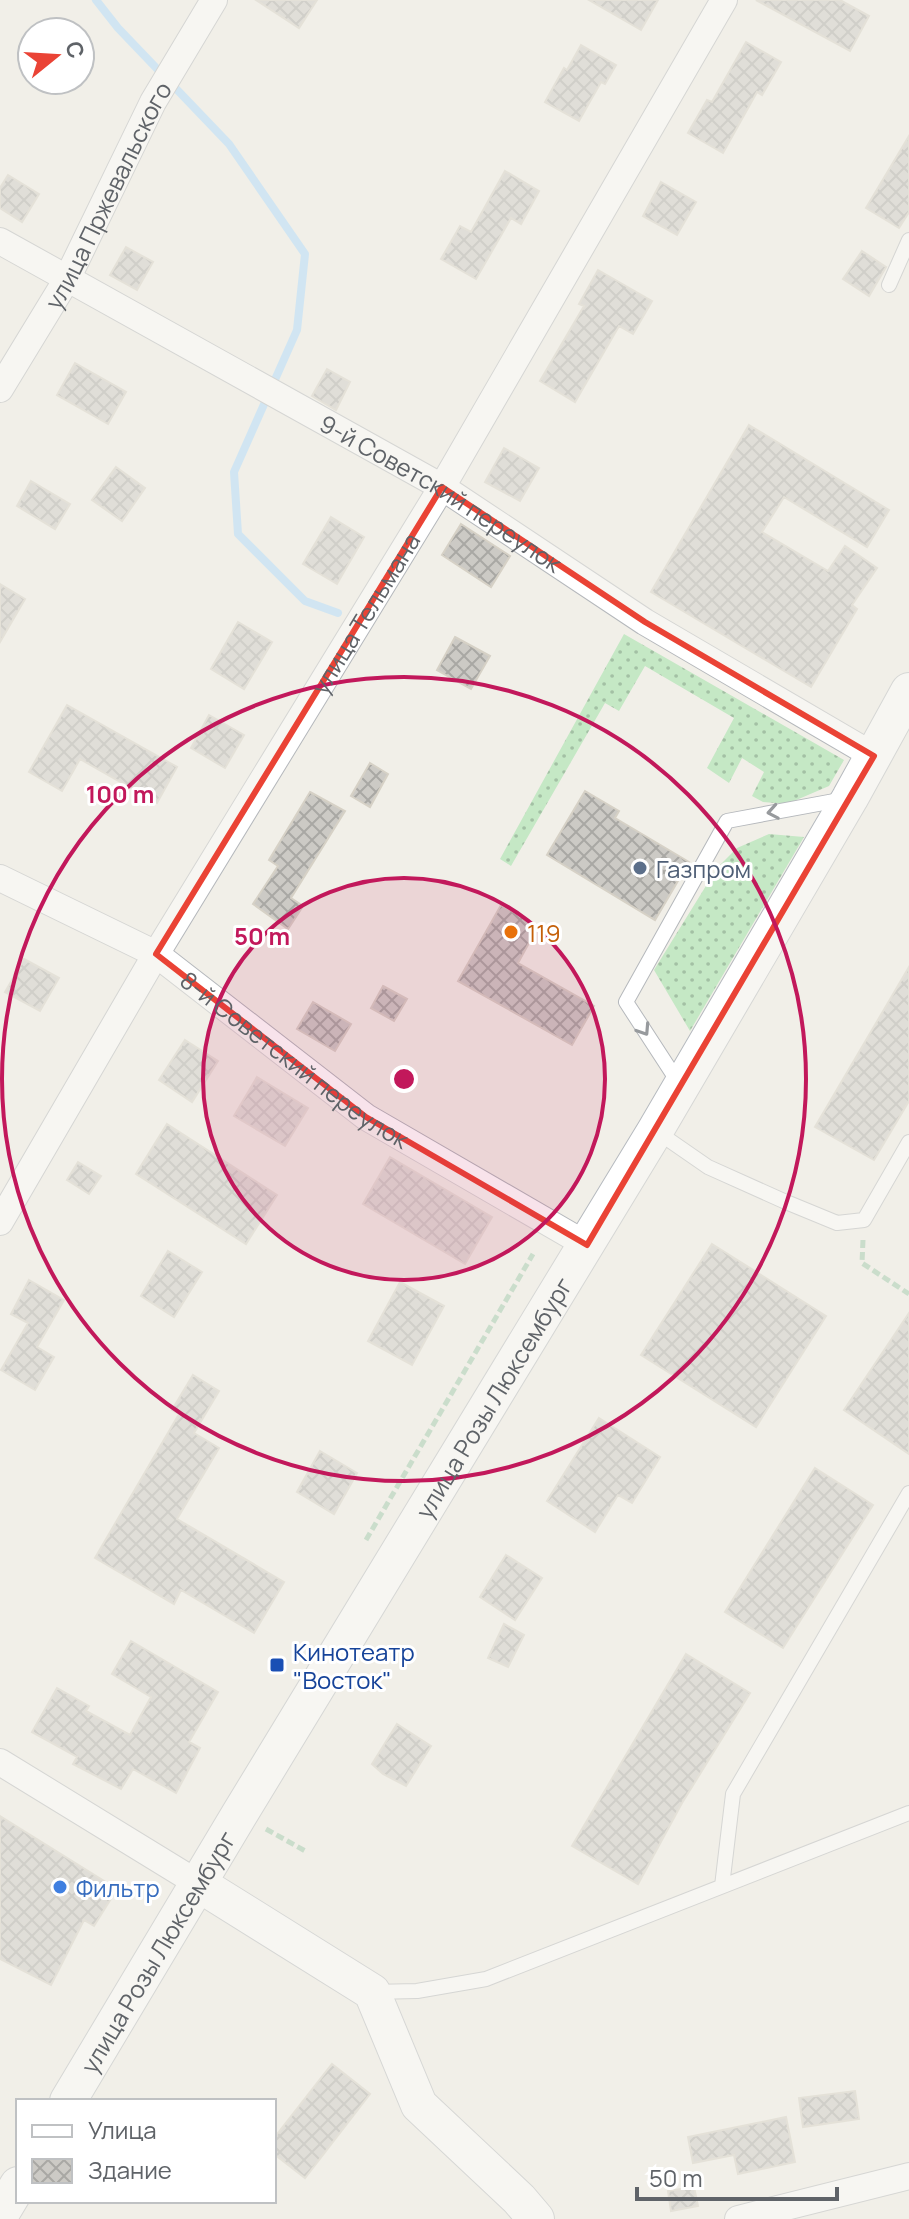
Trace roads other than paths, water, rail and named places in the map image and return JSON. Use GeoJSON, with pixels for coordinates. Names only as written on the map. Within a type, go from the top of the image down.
{"type":"FeatureCollection","features":[{"type":"Feature","properties":{"kind":"main road","name":"улица Розы Люксембург"},"geometry":{"type":"LineString","coordinates":[[69,2099],[682,1087],[909,691]]}},
{"type":"Feature","properties":{"kind":"main road"},"geometry":{"type":"LineString","coordinates":[[199,1884],[372,1992],[419,2105],[519,2199],[536,2219]]}},
{"type":"Feature","properties":{"kind":"main road"},"geometry":{"type":"LineString","coordinates":[[0,2215],[16,2188]]}},
{"type":"Feature","properties":{"kind":"street","name":"улица Пржевальского"},"geometry":{"type":"LineString","coordinates":[[0,389],[67,279],[153,102],[214,0]]}},
{"type":"Feature","properties":{"kind":"street","name":"улица Тельмана"},"geometry":{"type":"LineString","coordinates":[[0,1222],[156,954],[442,487],[724,0]]}},
{"type":"Feature","properties":{"kind":"street","name":"9-й Советский переулок"},"geometry":{"type":"LineString","coordinates":[[0,241],[442,487],[645,622],[874,756]]}},
{"type":"Feature","properties":{"kind":"street","name":"8-й Советский переулок"},"geometry":{"type":"LineString","coordinates":[[0,878],[156,954],[366,1117],[587,1245]]}},
{"type":"Feature","properties":{"kind":"street"},"geometry":{"type":"LineString","coordinates":[[0,1762],[199,1884]]}},
{"type":"Feature","properties":{"kind":"street"},"geometry":{"type":"LineString","coordinates":[[738,2219],[909,2176]]}},
{"type":"Feature","properties":{"kind":"lane"},"geometry":{"type":"LineString","coordinates":[[889,285],[909,240]]}},
{"type":"Feature","properties":{"kind":"lane"},"geometry":{"type":"LineString","coordinates":[[682,1087],[626,1002],[727,821],[850,798]]}},
{"type":"Feature","properties":{"kind":"lane"},"geometry":{"type":"LineString","coordinates":[[655,1131],[708,1167],[837,1223],[864,1220],[909,1142]]}},
{"type":"Feature","properties":{"kind":"lane"},"geometry":{"type":"LineString","coordinates":[[722,1886],[733,1794],[909,1493]]}},
{"type":"Feature","properties":{"kind":"lane"},"geometry":{"type":"LineString","coordinates":[[372,1992],[417,1991],[486,1979],[909,1813]]}},
{"type":"Feature","properties":{"kind":"waterway"},"geometry":{"type":"LineString","coordinates":[[96,0],[118,28],[229,144],[305,254],[297,330],[234,472],[238,534],[305,601],[338,613]]}},
{"type":"Feature","properties":{"kind":"place","name":"Газпром"},"geometry":{"type":"Point","coordinates":[640,868]}},
{"type":"Feature","properties":{"kind":"place","name":"119"},"geometry":{"type":"Point","coordinates":[511,932]}},
{"type":"Feature","properties":{"kind":"place","name":"Кинотеатр \"Восток\""},"geometry":{"type":"Point","coordinates":[277,1665]}},
{"type":"Feature","properties":{"kind":"place","name":"Фильтр"},"geometry":{"type":"Point","coordinates":[60,1887]}}]}
